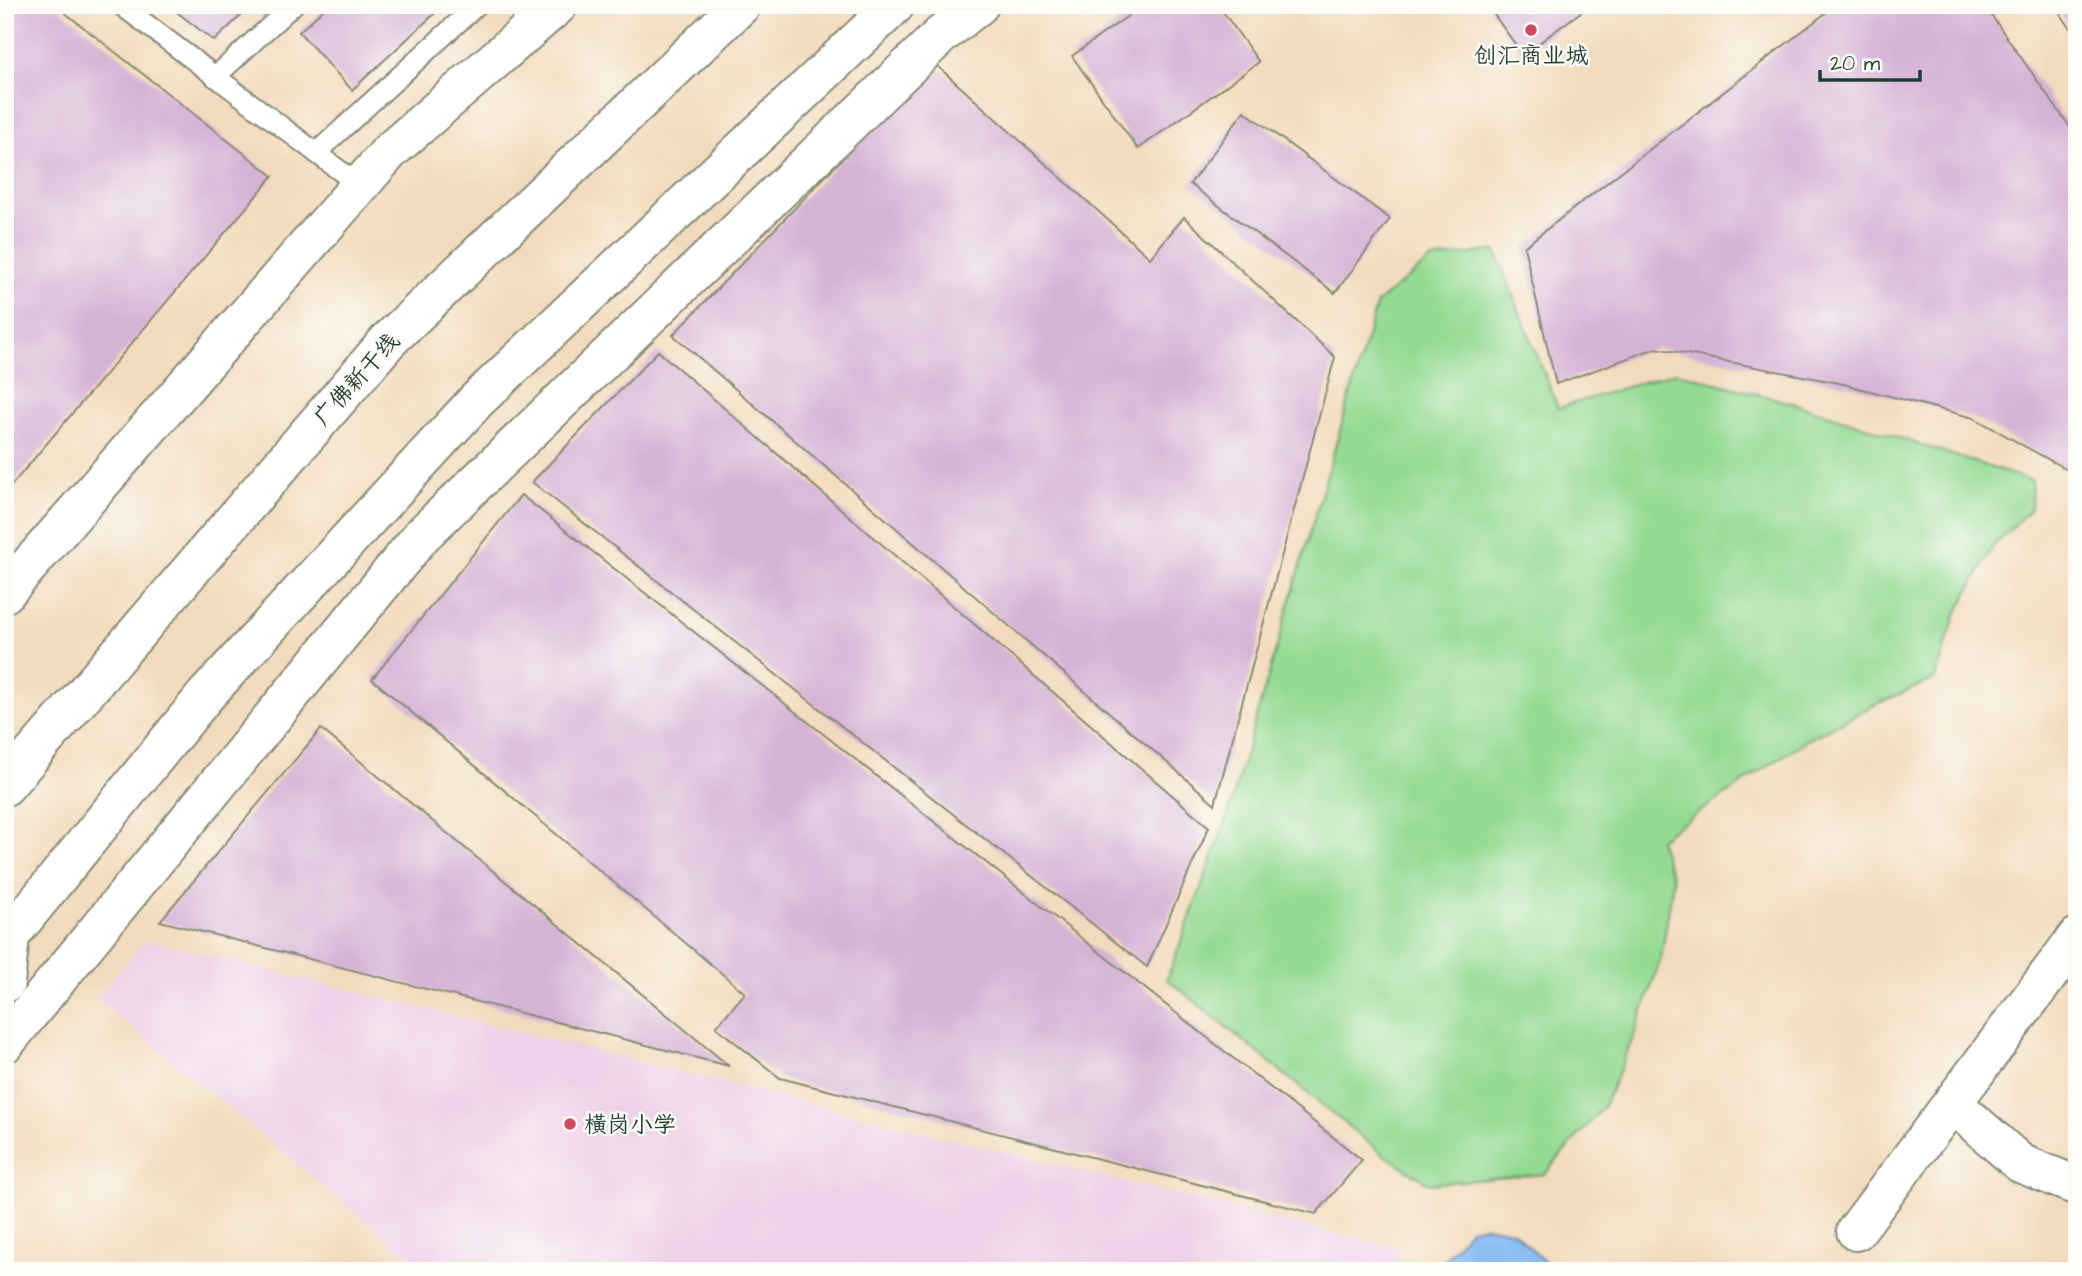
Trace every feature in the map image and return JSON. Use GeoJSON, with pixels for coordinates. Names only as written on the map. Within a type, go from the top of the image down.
{"type":"FeatureCollection","features":[{"type":"Feature","properties":{"kind":"main road"},"geometry":{"type":"LineString","coordinates":[[5,593],[390,151],[558,5]]}},
{"type":"Feature","properties":{"kind":"main road","name":"广佛新干线"},"geometry":{"type":"LineString","coordinates":[[5,786],[388,341],[741,5]]}},
{"type":"Feature","properties":{"kind":"main road"},"geometry":{"type":"LineString","coordinates":[[5,983],[8,940],[205,696],[477,400],[895,5]]}},
{"type":"Feature","properties":{"kind":"main road"},"geometry":{"type":"LineString","coordinates":[[5,1043],[422,535],[941,35],[979,5]]}},
{"type":"Feature","properties":{"kind":"main road"},"geometry":{"type":"LineString","coordinates":[[1856,1231],[2077,937]]}},
{"type":"Feature","properties":{"kind":"main road"},"geometry":{"type":"LineString","coordinates":[[1952,1103],[2020,1163],[2077,1186]]}},
{"type":"Feature","properties":{"kind":"lane"},"geometry":{"type":"LineString","coordinates":[[121,5],[360,186]]}},
{"type":"Feature","properties":{"kind":"lane"},"geometry":{"type":"LineString","coordinates":[[215,77],[293,5]]}},
{"type":"Feature","properties":{"kind":"lane"},"geometry":{"type":"LineString","coordinates":[[316,153],[477,5]]}},
{"type":"Feature","properties":{"kind":"shaded area","name":"横岗小学"},"geometry":{"type":"Polygon","coordinates":[[[146,940],[1401,1250],[1396,1271],[426,1271],[96,998],[146,940]]]}},
{"type":"Feature","properties":{"kind":"green space"},"geometry":{"type":"Polygon","coordinates":[[[1495,250],[1558,408],[1675,372],[1796,404],[2032,481],[2031,508],[1992,548],[1955,617],[1935,679],[1872,706],[1807,740],[1659,839],[1673,881],[1661,959],[1634,1036],[1604,1106],[1545,1174],[1430,1184],[1384,1155],[1167,979],[1227,818],[1377,303],[1430,260],[1495,250]]]}},
{"type":"Feature","properties":{"kind":"water"},"geometry":{"type":"Polygon","coordinates":[[[1485,1226],[1513,1231],[1554,1271],[1434,1271],[1471,1228],[1485,1226]]]}},
{"type":"Feature","properties":{"kind":"building"},"geometry":{"type":"Polygon","coordinates":[[[5,5],[55,5],[273,176],[5,493],[5,5]]]}},
{"type":"Feature","properties":{"kind":"building"},"geometry":{"type":"Polygon","coordinates":[[[168,5],[252,5],[214,41],[168,5]]]}},
{"type":"Feature","properties":{"kind":"building"},"geometry":{"type":"Polygon","coordinates":[[[328,5],[444,5],[352,90],[299,32],[328,5]]]}},
{"type":"Feature","properties":{"kind":"building"},"geometry":{"type":"Polygon","coordinates":[[[1143,5],[1218,5],[1259,62],[1138,149],[1072,56],[1143,5]]]}},
{"type":"Feature","properties":{"kind":"building","name":"创汇商业城"},"geometry":{"type":"Polygon","coordinates":[[[1487,5],[1590,5],[1523,55],[1487,5]]]}},
{"type":"Feature","properties":{"kind":"building"},"geometry":{"type":"Polygon","coordinates":[[[1836,5],[1984,5],[2077,137],[2077,478],[2071,472],[1974,418],[1839,383],[1656,348],[1556,384],[1524,247],[1836,5]]]}},
{"type":"Feature","properties":{"kind":"building"},"geometry":{"type":"Polygon","coordinates":[[[2054,5],[2077,5],[2077,37],[2054,5]]]}},
{"type":"Feature","properties":{"kind":"building"},"geometry":{"type":"Polygon","coordinates":[[[934,63],[1150,258],[1184,217],[1335,357],[1215,804],[673,335],[934,63]]]}},
{"type":"Feature","properties":{"kind":"building"},"geometry":{"type":"Polygon","coordinates":[[[1244,111],[1390,219],[1335,293],[1190,184],[1244,111]]]}},
{"type":"Feature","properties":{"kind":"building"},"geometry":{"type":"Polygon","coordinates":[[[658,351],[1209,827],[1147,967],[532,482],[658,351]]]}},
{"type":"Feature","properties":{"kind":"building"},"geometry":{"type":"Polygon","coordinates":[[[521,495],[1362,1160],[1316,1214],[780,1078],[716,1027],[745,993],[372,679],[521,495]]]}},
{"type":"Feature","properties":{"kind":"building"},"geometry":{"type":"Polygon","coordinates":[[[321,729],[729,1066],[160,921],[321,729]]]}},
{"type":"Feature","properties":{"kind":"place","name":"创汇商业城"},"geometry":{"type":"Point","coordinates":[1531,30]}},
{"type":"Feature","properties":{"kind":"place","name":"横岗小学"},"geometry":{"type":"Point","coordinates":[570,1124]}}]}
